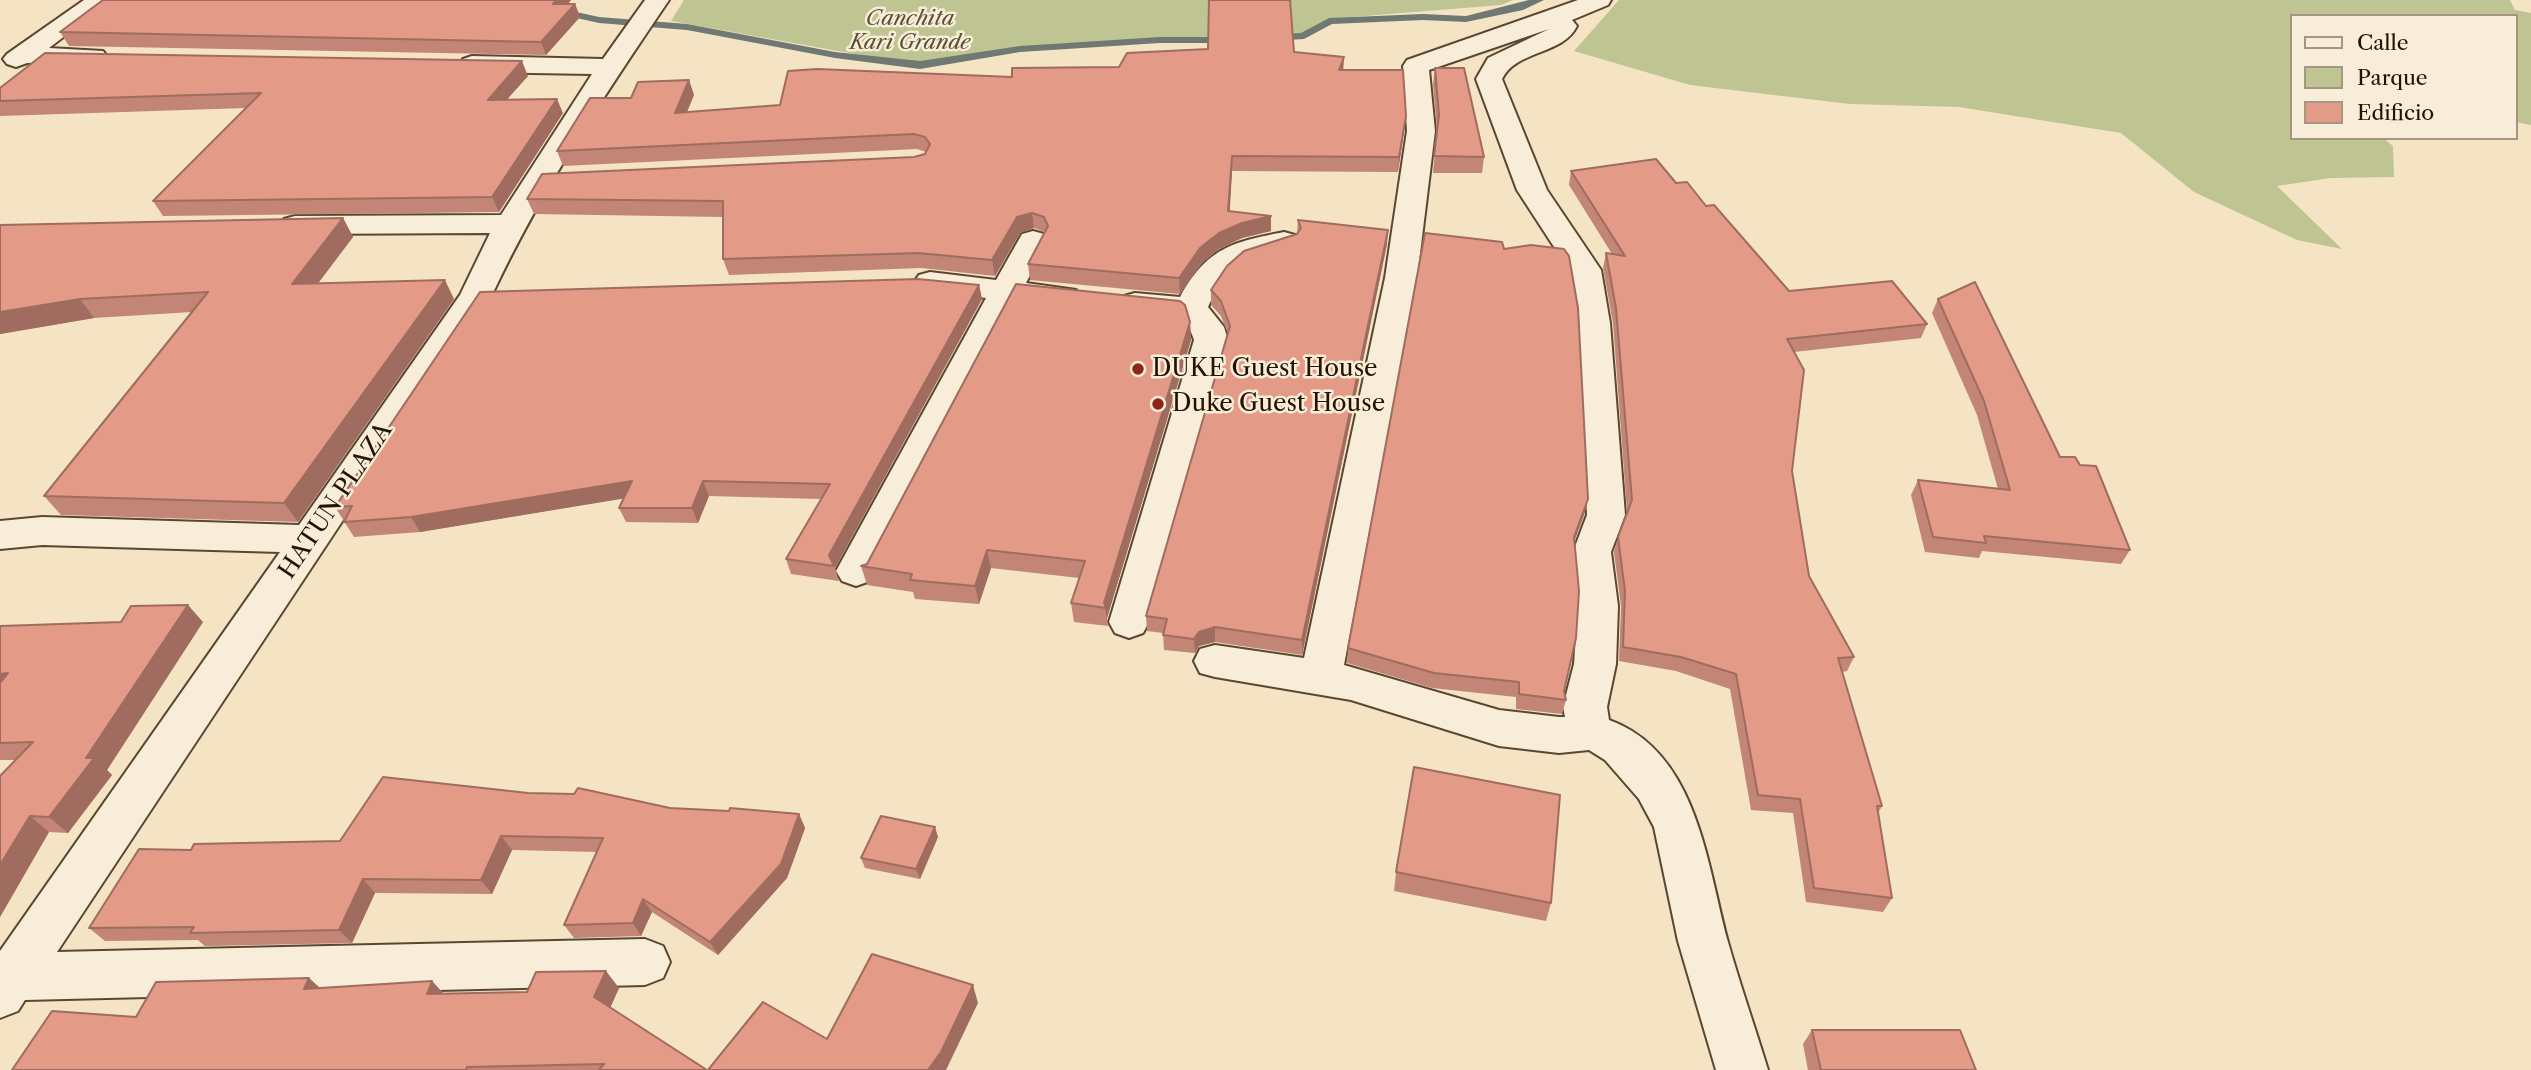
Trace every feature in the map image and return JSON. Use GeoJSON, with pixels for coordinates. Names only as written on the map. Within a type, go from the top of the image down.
{"type":"FeatureCollection","features":[{"type":"Feature","properties":{"kind":"street"},"geometry":{"type":"LineString","coordinates":[[0,70],[100,0]]}},
{"type":"Feature","properties":{"kind":"street"},"geometry":{"type":"LineString","coordinates":[[1321,676],[1401,278],[1421,131],[1416,66],[1553,19],[1599,0]]}},
{"type":"Feature","properties":{"kind":"street","name":"HATUN PLAZA"},"geometry":{"type":"LineString","coordinates":[[6,985],[310,539],[490,295],[510,224],[554,178],[574,119],[648,15]]}},
{"type":"Feature","properties":{"kind":"street"},"geometry":{"type":"LineString","coordinates":[[1436,45],[1505,27],[1553,19],[1565,26],[1562,32],[1497,63],[1489,79],[1532,190],[1585,270],[1594,323],[1606,515],[1592,552],[1598,606],[1595,664],[1585,707],[1589,732]]}},
{"type":"Feature","properties":{"kind":"street"},"geometry":{"type":"LineString","coordinates":[[22,55],[118,57]]}},
{"type":"Feature","properties":{"kind":"street"},"geometry":{"type":"LineString","coordinates":[[446,64],[610,68]]}},
{"type":"Feature","properties":{"kind":"street"},"geometry":{"type":"LineString","coordinates":[[263,226],[510,224]]}},
{"type":"Feature","properties":{"kind":"street"},"geometry":{"type":"LineString","coordinates":[[856,570],[1033,240]]}},
{"type":"Feature","properties":{"kind":"street"},"geometry":{"type":"LineString","coordinates":[[1129,622],[1211,340],[1197,313],[1208,274],[1216,264],[1244,248],[1284,241]]}},
{"type":"Feature","properties":{"kind":"street"},"geometry":{"type":"LineString","coordinates":[[896,281],[921,281],[1197,313]]}},
{"type":"Feature","properties":{"kind":"street"},"geometry":{"type":"LineString","coordinates":[[0,535],[42,531],[310,539]]}},
{"type":"Feature","properties":{"kind":"street"},"geometry":{"type":"LineString","coordinates":[[1215,661],[1240,667],[1321,676],[1380,690],[1463,718],[1525,733],[1559,737],[1589,732],[1608,736],[1659,789],[1680,828],[1702,939],[1742,1070]]}},
{"type":"Feature","properties":{"kind":"street"},"geometry":{"type":"LineString","coordinates":[[6,985],[645,962]]}},
{"type":"Feature","properties":{"kind":"green space","name":"Canchita Kari Grande"},"geometry":{"type":"Polygon","coordinates":[[[684,0],[1513,0],[1501,5],[1327,19],[1311,33],[1023,48],[905,63],[671,21],[684,0]]]}},
{"type":"Feature","properties":{"kind":"green space"},"geometry":{"type":"Polygon","coordinates":[[[1619,0],[2510,0],[2515,10],[2531,13],[2531,125],[2517,122],[2517,14],[2290,14],[2290,140],[2386,140],[2393,146],[2394,177],[2331,178],[2277,186],[2342,249],[2297,240],[2194,192],[2121,133],[1959,107],[1850,104],[1690,85],[1574,51],[1619,0]]]}},
{"type":"Feature","properties":{"kind":"building"},"geometry":{"type":"Polygon","coordinates":[[[103,0],[556,0],[553,4],[575,4],[541,42],[60,32],[103,0]]]}},
{"type":"Feature","properties":{"kind":"building"},"geometry":{"type":"Polygon","coordinates":[[[1209,0],[1290,0],[1294,52],[1344,57],[1339,70],[1403,70],[1406,116],[1399,157],[1232,156],[1228,211],[1271,216],[1242,223],[1219,233],[1200,248],[1179,278],[1028,264],[1048,226],[1044,217],[1032,213],[1017,217],[992,260],[918,253],[723,259],[723,201],[527,199],[542,174],[914,157],[925,154],[930,144],[925,137],[914,134],[557,151],[590,98],[631,98],[638,82],[689,80],[675,113],[780,105],[788,71],[817,69],[1012,77],[1012,68],[1119,67],[1127,53],[1208,49],[1209,0]]]}},
{"type":"Feature","properties":{"kind":"building"},"geometry":{"type":"Polygon","coordinates":[[[45,53],[522,61],[488,100],[557,99],[492,197],[153,201],[261,93],[0,101],[0,88],[45,53]]]}},
{"type":"Feature","properties":{"kind":"building"},"geometry":{"type":"Polygon","coordinates":[[[1435,68],[1464,68],[1484,157],[1434,156],[1439,115],[1435,68]]]}},
{"type":"Feature","properties":{"kind":"building"},"geometry":{"type":"Polygon","coordinates":[[[1656,159],[1676,183],[1687,182],[1706,206],[1714,205],[1789,291],[1892,281],[1927,324],[1787,339],[1804,370],[1792,471],[1809,576],[1854,657],[1838,658],[1882,806],[1877,806],[1892,898],[1814,888],[1800,799],[1758,795],[1736,674],[1681,657],[1623,647],[1625,591],[1618,537],[1632,500],[1616,308],[1606,253],[1625,256],[1571,171],[1656,159]]]}},
{"type":"Feature","properties":{"kind":"building"},"geometry":{"type":"Polygon","coordinates":[[[343,218],[292,284],[445,280],[284,503],[44,496],[208,292],[80,299],[0,312],[0,225],[343,218]]]}},
{"type":"Feature","properties":{"kind":"building"},"geometry":{"type":"Polygon","coordinates":[[[1298,220],[1388,230],[1302,640],[1215,627],[1199,632],[1194,639],[1163,635],[1167,619],[1146,616],[1230,326],[1221,301],[1211,290],[1227,266],[1244,251],[1297,234],[1301,228],[1298,220]]]}},
{"type":"Feature","properties":{"kind":"building"},"geometry":{"type":"Polygon","coordinates":[[[1425,233],[1502,242],[1504,249],[1531,245],[1564,249],[1569,256],[1578,308],[1588,499],[1574,537],[1579,591],[1576,638],[1564,691],[1566,700],[1519,694],[1519,682],[1434,673],[1348,648],[1425,233]]]}},
{"type":"Feature","properties":{"kind":"building"},"geometry":{"type":"Polygon","coordinates":[[[918,279],[979,285],[829,555],[834,566],[786,559],[830,484],[703,481],[692,508],[619,508],[632,481],[411,517],[344,522],[352,506],[335,507],[480,292],[918,279]]]}},
{"type":"Feature","properties":{"kind":"building"},"geometry":{"type":"Polygon","coordinates":[[[1975,282],[2060,457],[2075,457],[2080,465],[2096,466],[2130,550],[1984,536],[1986,543],[1933,537],[1918,480],[2010,490],[1984,401],[1938,299],[1975,282]]]}},
{"type":"Feature","properties":{"kind":"building"},"geometry":{"type":"Polygon","coordinates":[[[1016,284],[1180,301],[1185,305],[1190,322],[1104,603],[1106,608],[1071,603],[1085,561],[987,550],[975,586],[910,580],[912,574],[861,566],[867,564],[1016,284]]]}},
{"type":"Feature","properties":{"kind":"building"},"geometry":{"type":"Polygon","coordinates":[[[188,605],[86,758],[94,758],[49,817],[30,816],[0,865],[0,776],[33,742],[0,743],[0,683],[8,673],[0,674],[0,626],[121,622],[131,606],[188,605]]]}},
{"type":"Feature","properties":{"kind":"building"},"geometry":{"type":"Polygon","coordinates":[[[1414,767],[1560,795],[1551,903],[1396,872],[1414,767]]]}},
{"type":"Feature","properties":{"kind":"building"},"geometry":{"type":"Polygon","coordinates":[[[383,777],[528,793],[574,794],[578,788],[670,808],[729,811],[730,808],[799,814],[781,864],[710,942],[643,899],[633,923],[564,925],[603,838],[501,836],[481,880],[363,879],[339,930],[190,933],[194,927],[89,928],[139,849],[191,850],[194,844],[340,841],[383,777]]]}},
{"type":"Feature","properties":{"kind":"building"},"geometry":{"type":"Polygon","coordinates":[[[881,816],[935,827],[916,869],[861,858],[881,816]]]}},
{"type":"Feature","properties":{"kind":"building"},"geometry":{"type":"Polygon","coordinates":[[[872,954],[973,985],[941,1052],[928,1070],[708,1070],[763,1002],[827,1039],[872,954]]]}},
{"type":"Feature","properties":{"kind":"building"},"geometry":{"type":"Polygon","coordinates":[[[606,971],[594,997],[707,1070],[599,1070],[604,1064],[467,1067],[466,1070],[12,1070],[52,1011],[136,1017],[156,982],[309,978],[304,989],[432,981],[427,994],[527,992],[536,972],[606,971]]]}},
{"type":"Feature","properties":{"kind":"building"},"geometry":{"type":"Polygon","coordinates":[[[1812,1030],[1960,1030],[1976,1070],[1821,1070],[1812,1030]]]}},
{"type":"Feature","properties":{"kind":"waterway"},"geometry":{"type":"LineString","coordinates":[[1269,38],[1304,36],[1329,21],[1423,17],[1466,19],[1519,8],[1539,0]]}},
{"type":"Feature","properties":{"kind":"waterway"},"geometry":{"type":"LineString","coordinates":[[558,11],[599,20],[687,27],[835,55],[920,65],[1020,49],[1160,40],[1231,40]]}},
{"type":"Feature","properties":{"kind":"place","name":"DUKE Guest House"},"geometry":{"type":"Point","coordinates":[1138,369]}},
{"type":"Feature","properties":{"kind":"place","name":"Duke Guest House"},"geometry":{"type":"Point","coordinates":[1158,404]}}]}
